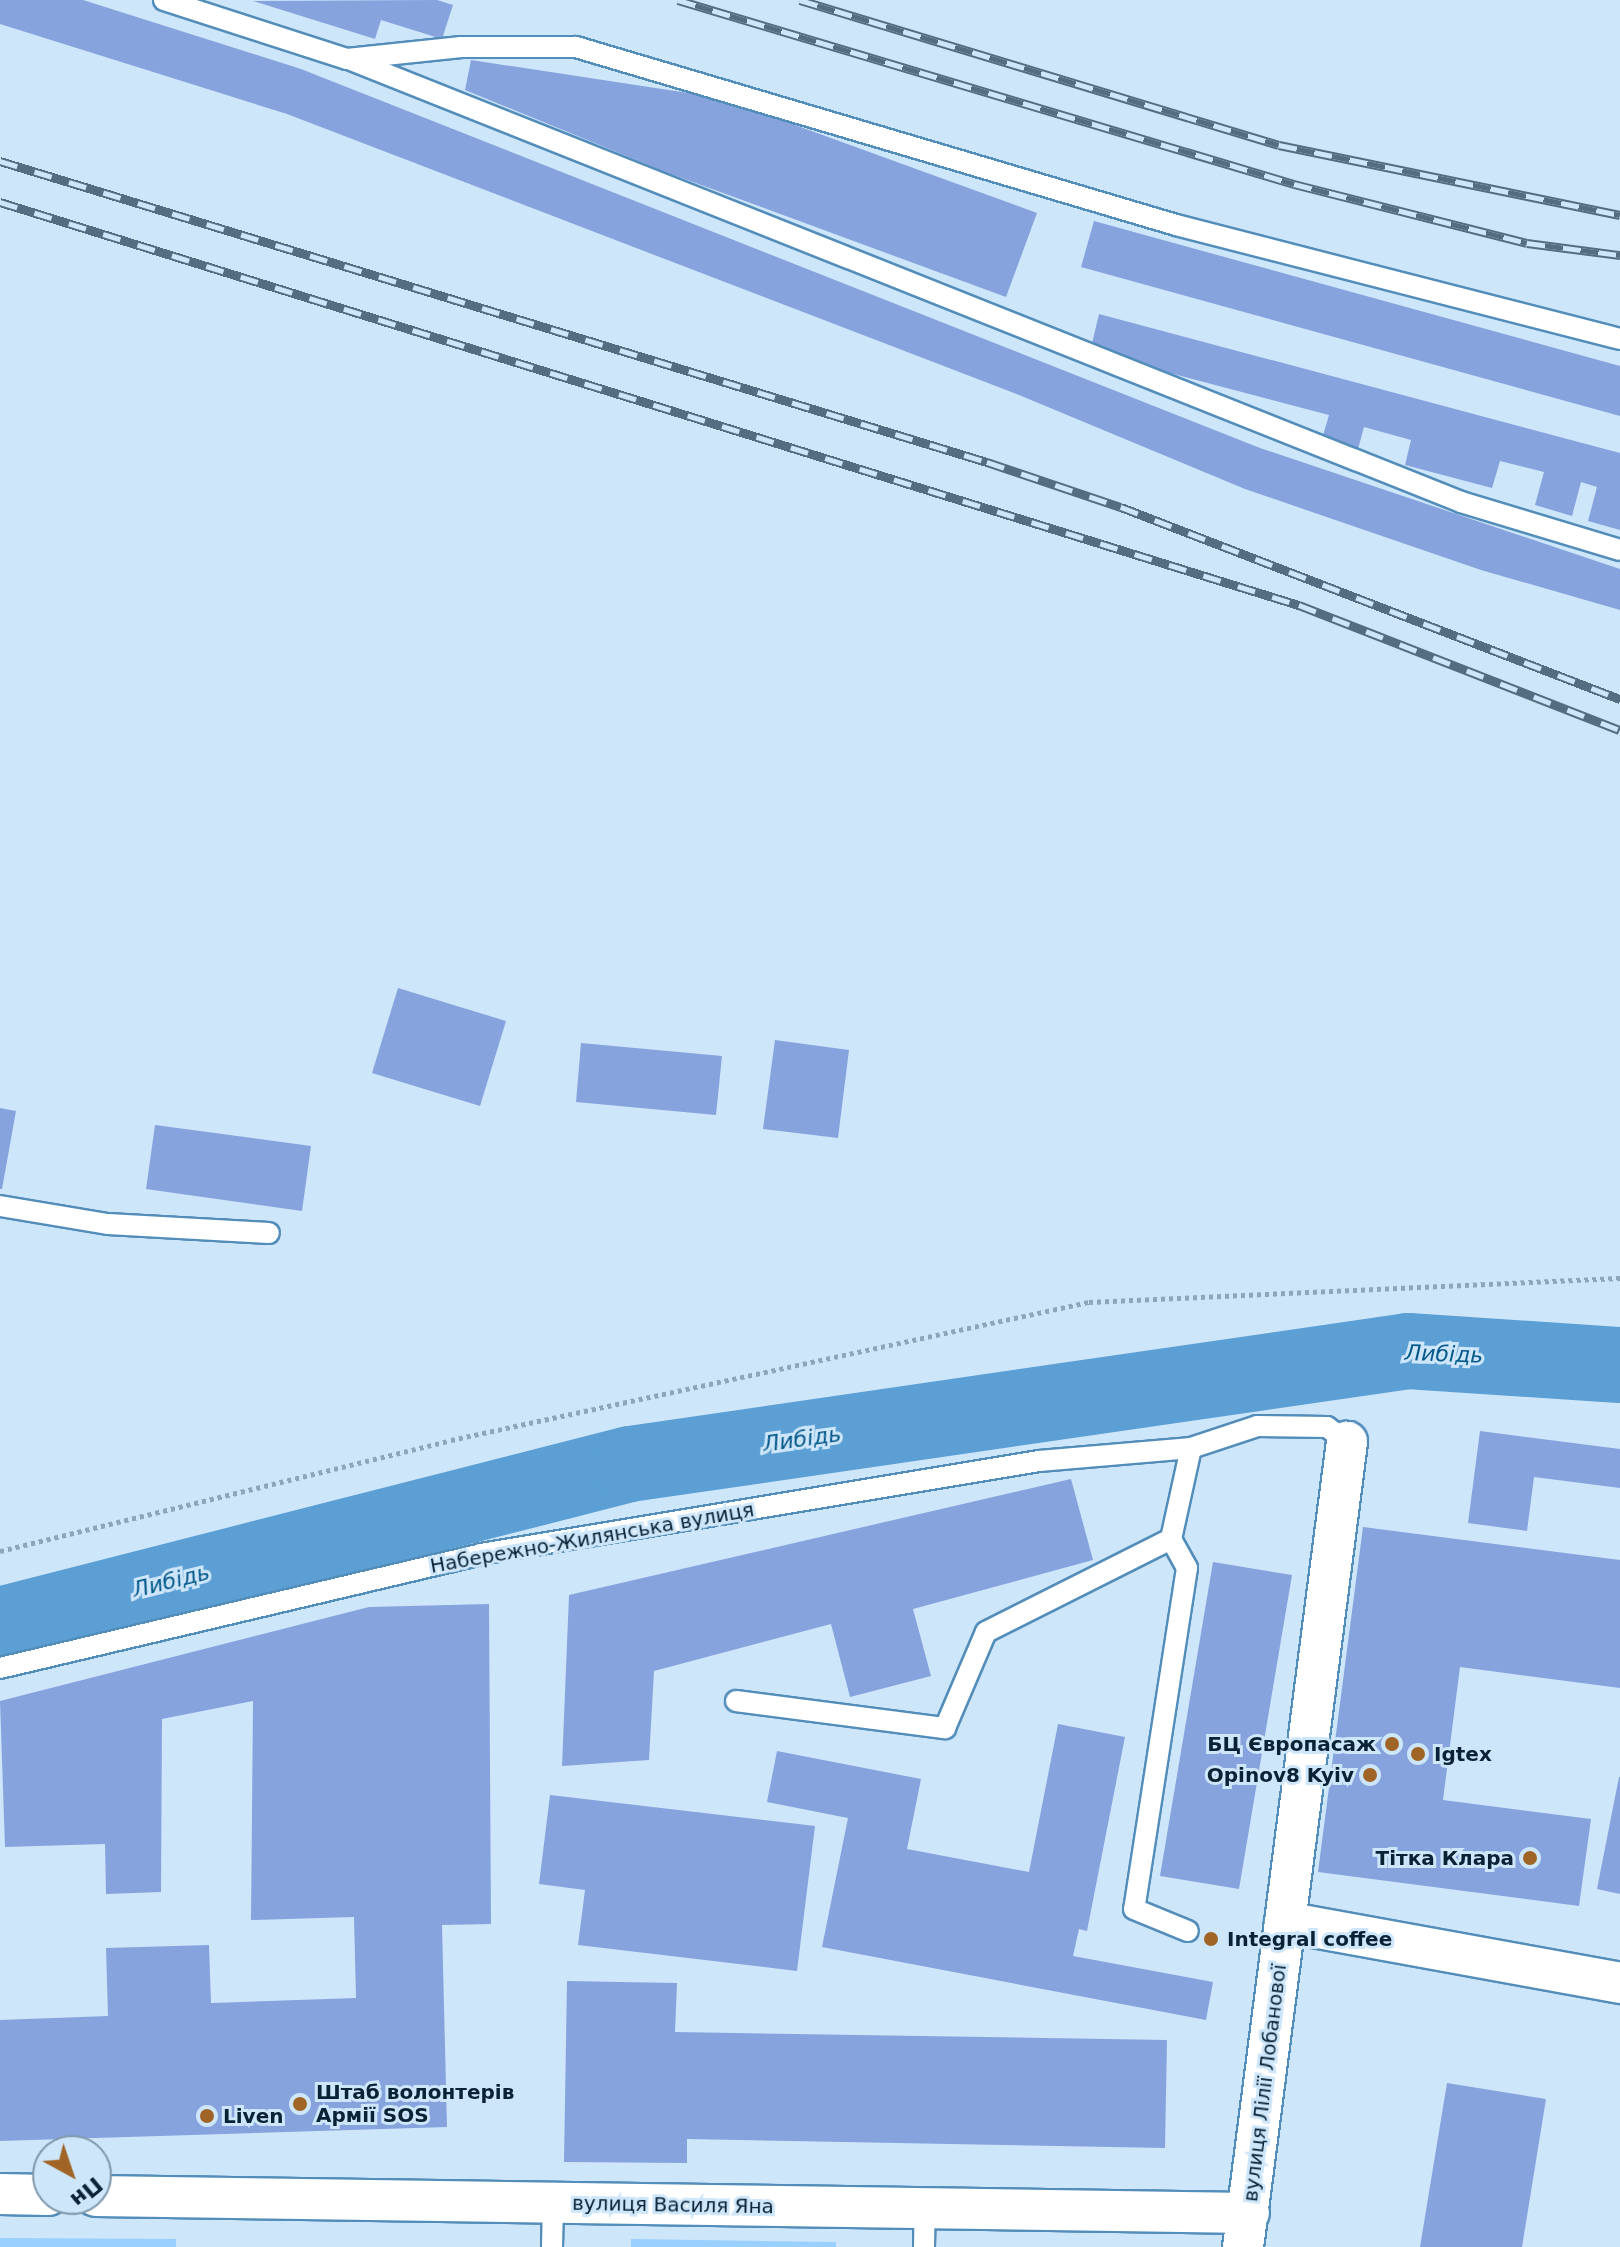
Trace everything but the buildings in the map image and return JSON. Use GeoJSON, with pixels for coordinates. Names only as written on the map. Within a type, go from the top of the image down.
{"type":"FeatureCollection","features":[{"type":"Feature","properties":{"kind":"street","name":"вулиця Лілії Лобанової"},"geometry":{"type":"LineString","coordinates":[[1246,2230],[1347,1442]]}},
{"type":"Feature","properties":{"kind":"street"},"geometry":{"type":"LineString","coordinates":[[1285,1922],[1620,1983]]}},
{"type":"Feature","properties":{"kind":"street"},"geometry":{"type":"LineString","coordinates":[[0,2194],[32,2195]]}},
{"type":"Feature","properties":{"kind":"street","name":"вулиця Василя Яна"},"geometry":{"type":"LineString","coordinates":[[112,2196],[553,2204],[924,2228],[1246,2230]]}},
{"type":"Feature","properties":{"kind":"lane"},"geometry":{"type":"LineString","coordinates":[[164,0],[347,59],[1461,502],[1620,550]]}},
{"type":"Feature","properties":{"kind":"lane"},"geometry":{"type":"LineString","coordinates":[[347,59],[461,47],[576,47],[1176,225],[1620,339]]}},
{"type":"Feature","properties":{"kind":"lane"},"geometry":{"type":"LineString","coordinates":[[0,1206],[108,1224],[269,1233]]}},
{"type":"Feature","properties":{"kind":"lane","name":"Набережно-Жилянська вулиця"},"geometry":{"type":"LineString","coordinates":[[0,1668],[481,1554],[1039,1461],[1191,1448],[1257,1426],[1327,1427],[1347,1442]]}},
{"type":"Feature","properties":{"kind":"lane"},"geometry":{"type":"LineString","coordinates":[[1188,1931],[1134,1909],[1187,1568],[1171,1539],[1191,1448]]}},
{"type":"Feature","properties":{"kind":"lane"},"geometry":{"type":"LineString","coordinates":[[736,1701],[945,1728],[986,1632],[1171,1539]]}},
{"type":"Feature","properties":{"kind":"lane"},"geometry":{"type":"LineString","coordinates":[[552,2247],[553,2204]]}},
{"type":"Feature","properties":{"kind":"path"},"geometry":{"type":"LineString","coordinates":[[0,1551],[451,1440],[1089,1302],[1620,1278]]}},
{"type":"Feature","properties":{"kind":"shaded area"},"geometry":{"type":"Polygon","coordinates":[[[0,2238],[176,2239],[176,2247],[0,2247],[0,2238]]]}},
{"type":"Feature","properties":{"kind":"shaded area"},"geometry":{"type":"Polygon","coordinates":[[[631,2239],[836,2242],[836,2247],[631,2247],[631,2239]]]}},
{"type":"Feature","properties":{"kind":"waterway","name":"Либідь"},"geometry":{"type":"LineString","coordinates":[[0,1625],[630,1464],[1408,1351],[1620,1365]]}},
{"type":"Feature","properties":{"kind":"railway"},"geometry":{"type":"LineString","coordinates":[[678,0],[1294,184],[1527,243],[1620,255]]}},
{"type":"Feature","properties":{"kind":"railway"},"geometry":{"type":"LineString","coordinates":[[800,0],[1279,145],[1620,215]]}},
{"type":"Feature","properties":{"kind":"railway"},"geometry":{"type":"LineString","coordinates":[[0,161],[987,462],[1121,507],[1620,699]]}},
{"type":"Feature","properties":{"kind":"railway"},"geometry":{"type":"LineString","coordinates":[[0,202],[1299,605],[1620,730]]}},
{"type":"Feature","properties":{"kind":"place","name":"БЦ Європасаж"},"geometry":{"type":"Point","coordinates":[1392,1744]}},
{"type":"Feature","properties":{"kind":"place","name":"Igtex"},"geometry":{"type":"Point","coordinates":[1418,1754]}},
{"type":"Feature","properties":{"kind":"place","name":"Opinov8 Kyiv"},"geometry":{"type":"Point","coordinates":[1370,1775]}},
{"type":"Feature","properties":{"kind":"place","name":"Тітка Клара"},"geometry":{"type":"Point","coordinates":[1530,1858]}},
{"type":"Feature","properties":{"kind":"place","name":"Integral coffee"},"geometry":{"type":"Point","coordinates":[1211,1939]}},
{"type":"Feature","properties":{"kind":"place","name":"Штаб волонтерів Армії SOS"},"geometry":{"type":"Point","coordinates":[300,2104]}},
{"type":"Feature","properties":{"kind":"place","name":"Liven"},"geometry":{"type":"Point","coordinates":[207,2116]}}]}
